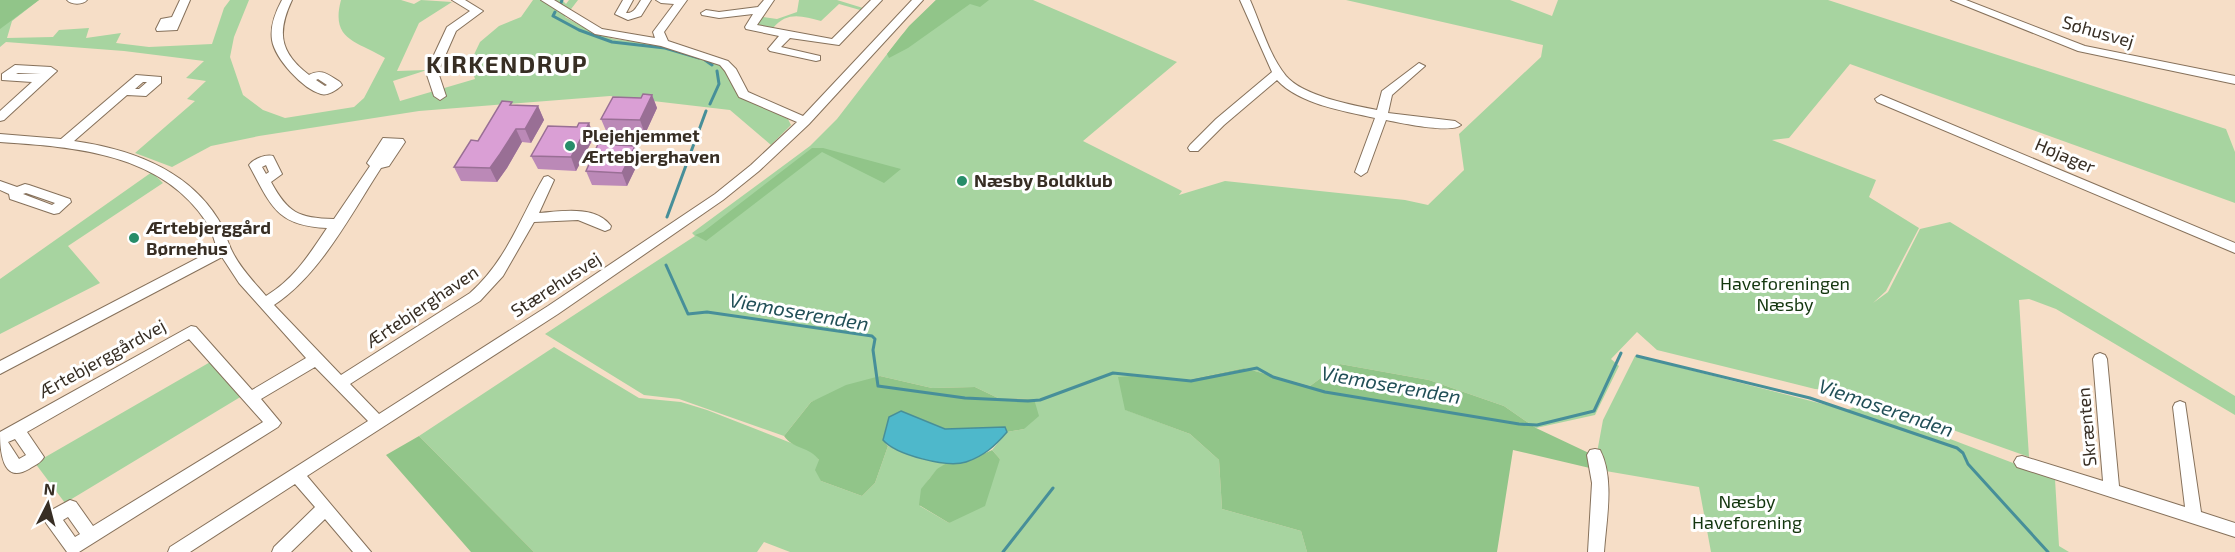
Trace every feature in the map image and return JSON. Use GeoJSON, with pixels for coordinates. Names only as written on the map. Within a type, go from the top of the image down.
{"type":"FeatureCollection","features":[{"type":"Feature","properties":{"kind":"street"},"geometry":{"type":"LineString","coordinates":[[72,0],[82,0]]}},
{"type":"Feature","properties":{"kind":"street"},"geometry":{"type":"LineString","coordinates":[[176,20],[185,0]]}},
{"type":"Feature","properties":{"kind":"street"},"geometry":{"type":"LineString","coordinates":[[287,0],[281,10],[278,44],[282,57],[307,80]]}},
{"type":"Feature","properties":{"kind":"street"},"geometry":{"type":"LineString","coordinates":[[440,96],[432,72],[451,29],[478,11],[457,0]]}},
{"type":"Feature","properties":{"kind":"street"},"geometry":{"type":"LineString","coordinates":[[546,0],[598,32],[639,40],[660,37],[724,63],[730,69],[743,94],[805,121]]}},
{"type":"Feature","properties":{"kind":"street"},"geometry":{"type":"LineString","coordinates":[[628,0],[620,14],[628,17],[637,14],[646,0]]}},
{"type":"Feature","properties":{"kind":"street"},"geometry":{"type":"LineString","coordinates":[[660,37],[682,1],[661,0]]}},
{"type":"Feature","properties":{"kind":"street"},"geometry":{"type":"LineString","coordinates":[[767,5],[750,27],[835,43],[877,0]]}},
{"type":"Feature","properties":{"kind":"street","name":"Stærehusvej"},"geometry":{"type":"LineString","coordinates":[[176,552],[680,226],[755,168],[805,121],[918,0]]}},
{"type":"Feature","properties":{"kind":"street"},"geometry":{"type":"LineString","coordinates":[[1245,0],[1278,73],[1286,83],[1301,91],[1382,115],[1412,122],[1455,124]]}},
{"type":"Feature","properties":{"kind":"street","name":"Søhusvej"},"geometry":{"type":"LineString","coordinates":[[1956,0],[2082,49],[2235,80]]}},
{"type":"Feature","properties":{"kind":"street"},"geometry":{"type":"LineString","coordinates":[[706,13],[719,15],[767,5]]}},
{"type":"Feature","properties":{"kind":"street"},"geometry":{"type":"LineString","coordinates":[[786,35],[774,49],[816,58]]}},
{"type":"Feature","properties":{"kind":"street"},"geometry":{"type":"LineString","coordinates":[[1361,172],[1382,115],[1386,94],[1419,66]]}},
{"type":"Feature","properties":{"kind":"street"},"geometry":{"type":"LineString","coordinates":[[1194,148],[1220,122],[1278,73]]}},
{"type":"Feature","properties":{"kind":"street"},"geometry":{"type":"LineString","coordinates":[[0,117],[42,79]]}},
{"type":"Feature","properties":{"kind":"street"},"geometry":{"type":"LineString","coordinates":[[63,144],[125,91]]}},
{"type":"Feature","properties":{"kind":"street","name":"Højager"},"geometry":{"type":"LineString","coordinates":[[1881,99],[2235,248]]}},
{"type":"Feature","properties":{"kind":"street"},"geometry":{"type":"LineString","coordinates":[[3,141],[63,144],[116,154],[161,171],[195,198],[213,221],[225,250],[245,281],[378,422]]}},
{"type":"Feature","properties":{"kind":"street"},"geometry":{"type":"LineString","coordinates":[[265,304],[285,291],[304,273],[377,165]]}},
{"type":"Feature","properties":{"kind":"street"},"geometry":{"type":"LineString","coordinates":[[264,180],[282,212],[290,218],[301,222],[337,224]]}},
{"type":"Feature","properties":{"kind":"street","name":"Ærtebjerghaven"},"geometry":{"type":"LineString","coordinates":[[340,382],[475,297],[491,284],[505,265],[548,180]]}},
{"type":"Feature","properties":{"kind":"street"},"geometry":{"type":"LineString","coordinates":[[0,185],[17,192]]}},
{"type":"Feature","properties":{"kind":"street"},"geometry":{"type":"LineString","coordinates":[[529,218],[545,218],[567,213],[594,218],[605,226]]}},
{"type":"Feature","properties":{"kind":"street"},"geometry":{"type":"LineString","coordinates":[[0,368],[225,250]]}},
{"type":"Feature","properties":{"kind":"street","name":"Ærtebjerggårdvej"},"geometry":{"type":"LineString","coordinates":[[17,430],[36,457],[17,468],[0,441],[17,430],[192,332],[273,423],[91,536]]}},
{"type":"Feature","properties":{"kind":"street"},"geometry":{"type":"LineString","coordinates":[[251,398],[317,358]]}},
{"type":"Feature","properties":{"kind":"street","name":"Skrænten"},"geometry":{"type":"LineString","coordinates":[[2100,359],[2112,491]]}},
{"type":"Feature","properties":{"kind":"street"},"geometry":{"type":"LineString","coordinates":[[2180,407],[2194,517]]}},
{"type":"Feature","properties":{"kind":"street"},"geometry":{"type":"LineString","coordinates":[[1595,455],[1600,483],[1596,552]]}},
{"type":"Feature","properties":{"kind":"street","name":"Skrænten"},"geometry":{"type":"LineString","coordinates":[[2022,462],[2235,530]]}},
{"type":"Feature","properties":{"kind":"street"},"geometry":{"type":"LineString","coordinates":[[297,475],[363,552]]}},
{"type":"Feature","properties":{"kind":"street"},"geometry":{"type":"LineString","coordinates":[[280,552],[325,508]]}},
{"type":"Feature","properties":{"kind":"green space"},"geometry":{"type":"Polygon","coordinates":[[[0,0],[39,0],[12,21],[7,38],[53,37],[59,30],[89,28],[86,38],[121,33],[116,43],[149,47],[212,44],[224,8],[230,0],[249,0],[234,37],[230,57],[243,95],[263,110],[285,118],[354,107],[364,98],[385,58],[356,43],[343,32],[339,24],[341,0],[401,0],[414,4],[421,0],[452,2],[419,23],[397,71],[427,70],[393,81],[400,101],[475,79],[470,63],[480,42],[499,26],[521,17],[533,0],[562,0],[566,4],[569,0],[578,0],[565,17],[594,33],[614,39],[665,46],[721,65],[750,101],[788,119],[791,125],[771,145],[730,110],[610,96],[419,111],[259,136],[211,146],[172,167],[135,153],[195,101],[187,99],[206,81],[186,78],[204,61],[124,51],[6,42],[0,47],[0,0]]]}},
{"type":"Feature","properties":{"kind":"green space"},"geometry":{"type":"Polygon","coordinates":[[[0,0],[39,0],[0,29],[0,0]]]}},
{"type":"Feature","properties":{"kind":"green space"},"geometry":{"type":"Polygon","coordinates":[[[799,0],[837,0],[863,8],[860,10],[839,4],[821,21],[795,16],[784,19],[773,28],[758,25],[757,23],[763,17],[777,19],[797,12],[799,0]]]}},
{"type":"Feature","properties":{"kind":"green space","name":"Haveforeningen Næsby"},"geometry":{"type":"Polygon","coordinates":[[[936,0],[1033,0],[1177,62],[1083,141],[1182,191],[1179,195],[1225,181],[1405,200],[1428,205],[1464,170],[1459,134],[1541,57],[1543,45],[1346,0],[1510,0],[1552,16],[1558,0],[1828,0],[2226,129],[2235,152],[2235,203],[1850,64],[1789,138],[1772,140],[1876,180],[1869,197],[1919,228],[1886,291],[1873,303],[1888,292],[1920,229],[1950,222],[2235,396],[2235,415],[2056,309],[2029,299],[2019,300],[2029,457],[1843,391],[1815,389],[1657,350],[1637,332],[1611,359],[1619,366],[1595,415],[1536,428],[1504,406],[1429,380],[1340,364],[1310,386],[1244,368],[1183,381],[1132,376],[1126,410],[1190,434],[1219,460],[1222,509],[1301,531],[1307,552],[790,552],[764,542],[757,552],[534,552],[419,436],[554,347],[639,398],[681,402],[707,410],[814,452],[819,460],[821,481],[862,496],[875,483],[888,446],[919,458],[948,462],[928,481],[922,492],[920,506],[949,523],[1000,459],[992,450],[1007,432],[1024,429],[1033,399],[998,398],[975,387],[932,388],[880,376],[811,402],[784,436],[679,399],[644,395],[545,334],[695,236],[692,233],[810,146],[837,119],[901,36],[936,0]]]}},
{"type":"Feature","properties":{"kind":"green space"},"geometry":{"type":"Polygon","coordinates":[[[936,0],[989,0],[980,7],[970,4],[908,48],[889,58],[887,54],[909,26],[936,0]]]}},
{"type":"Feature","properties":{"kind":"green space"},"geometry":{"type":"Polygon","coordinates":[[[812,148],[823,148],[901,169],[884,183],[822,152],[706,241],[695,235],[703,232],[812,148]]]}},
{"type":"Feature","properties":{"kind":"green space"},"geometry":{"type":"Polygon","coordinates":[[[152,172],[163,183],[68,246],[100,283],[0,334],[0,279],[152,172]]]}},
{"type":"Feature","properties":{"kind":"green space","name":"Næsby Haveforening"},"geometry":{"type":"Polygon","coordinates":[[[1635,356],[1846,410],[1861,405],[2055,479],[2059,546],[2069,552],[1711,552],[1699,487],[1594,469],[1603,420],[1635,356]]]}},
{"type":"Feature","properties":{"kind":"green space"},"geometry":{"type":"Polygon","coordinates":[[[212,361],[242,396],[65,503],[35,463],[212,361]]]}},
{"type":"Feature","properties":{"kind":"green space"},"geometry":{"type":"Polygon","coordinates":[[[1340,364],[1429,380],[1504,406],[1536,428],[1591,454],[1594,469],[1513,450],[1497,552],[1307,552],[1301,531],[1222,509],[1219,460],[1190,434],[1125,410],[1118,377],[1132,376],[1183,381],[1244,368],[1310,386],[1340,364]]]}},
{"type":"Feature","properties":{"kind":"green space"},"geometry":{"type":"Polygon","coordinates":[[[880,376],[932,388],[975,387],[998,398],[1034,399],[1039,416],[1024,429],[1007,432],[1005,427],[945,429],[901,411],[889,417],[883,440],[888,446],[875,483],[862,496],[821,481],[815,470],[819,460],[784,436],[811,402],[846,385],[880,376]]]}},
{"type":"Feature","properties":{"kind":"green space"},"geometry":{"type":"Polygon","coordinates":[[[419,436],[534,552],[471,552],[386,455],[419,436]]]}},
{"type":"Feature","properties":{"kind":"green space"},"geometry":{"type":"Polygon","coordinates":[[[992,450],[1000,459],[985,506],[949,523],[919,505],[921,489],[937,469],[948,462],[964,463],[992,450]]]}},
{"type":"Feature","properties":{"kind":"water"},"geometry":{"type":"Polygon","coordinates":[[[901,411],[945,429],[1005,427],[1007,432],[989,450],[972,460],[958,463],[935,462],[899,451],[883,440],[889,417],[901,411]]]}},
{"type":"Feature","properties":{"kind":"building"},"geometry":{"type":"Polygon","coordinates":[[[643,94],[652,95],[640,120],[601,119],[613,97],[641,98],[643,94]]]}},
{"type":"Feature","properties":{"kind":"building"},"geometry":{"type":"Polygon","coordinates":[[[502,101],[512,102],[510,105],[538,106],[525,129],[516,129],[490,168],[454,167],[471,140],[478,141],[502,101]]]}},
{"type":"Feature","properties":{"kind":"building"},"geometry":{"type":"Polygon","coordinates":[[[579,123],[589,123],[571,157],[531,156],[548,126],[577,127],[579,123]]]}},
{"type":"Feature","properties":{"kind":"building"},"geometry":{"type":"Polygon","coordinates":[[[598,144],[635,146],[622,173],[586,171],[598,144]]]}},
{"type":"Feature","properties":{"kind":"waterway","name":"Viemoserenden"},"geometry":{"type":"LineString","coordinates":[[555,12],[553,16],[579,30],[612,42],[665,48],[699,58]]}},
{"type":"Feature","properties":{"kind":"waterway","name":"Viemoserenden"},"geometry":{"type":"LineString","coordinates":[[705,60],[712,65]]}},
{"type":"Feature","properties":{"kind":"waterway","name":"Viemoserenden"},"geometry":{"type":"LineString","coordinates":[[710,104],[719,84],[717,71]]}},
{"type":"Feature","properties":{"kind":"waterway","name":"Viemoserenden"},"geometry":{"type":"LineString","coordinates":[[667,217],[706,111]]}},
{"type":"Feature","properties":{"kind":"waterway","name":"Viemoserenden"},"geometry":{"type":"LineString","coordinates":[[666,265],[688,314],[707,312],[872,336],[875,339],[873,350],[878,386],[965,398],[1040,400],[1113,373],[1191,381],[1257,368],[1273,377],[1325,392],[1537,425],[1594,411],[1621,353]]}},
{"type":"Feature","properties":{"kind":"waterway","name":"Viemoserenden"},"geometry":{"type":"LineString","coordinates":[[1637,356],[1810,398],[1957,448],[1963,453],[1968,464],[2048,552]]}},
{"type":"Feature","properties":{"kind":"waterway"},"geometry":{"type":"LineString","coordinates":[[1003,552],[1053,488]]}},
{"type":"Feature","properties":{"kind":"place","name":"Plejehjemmet Ærtebjerghaven"},"geometry":{"type":"Point","coordinates":[570,146]}},
{"type":"Feature","properties":{"kind":"place","name":"Næsby Boldklub"},"geometry":{"type":"Point","coordinates":[962,181]}},
{"type":"Feature","properties":{"kind":"place","name":"Ærtebjerggård Børnehus"},"geometry":{"type":"Point","coordinates":[134,238]}},
{"type":"Feature","properties":{"kind":"district","name":"KIRKENDRUP"},"geometry":{"type":"Point","coordinates":[507,65]}}]}
